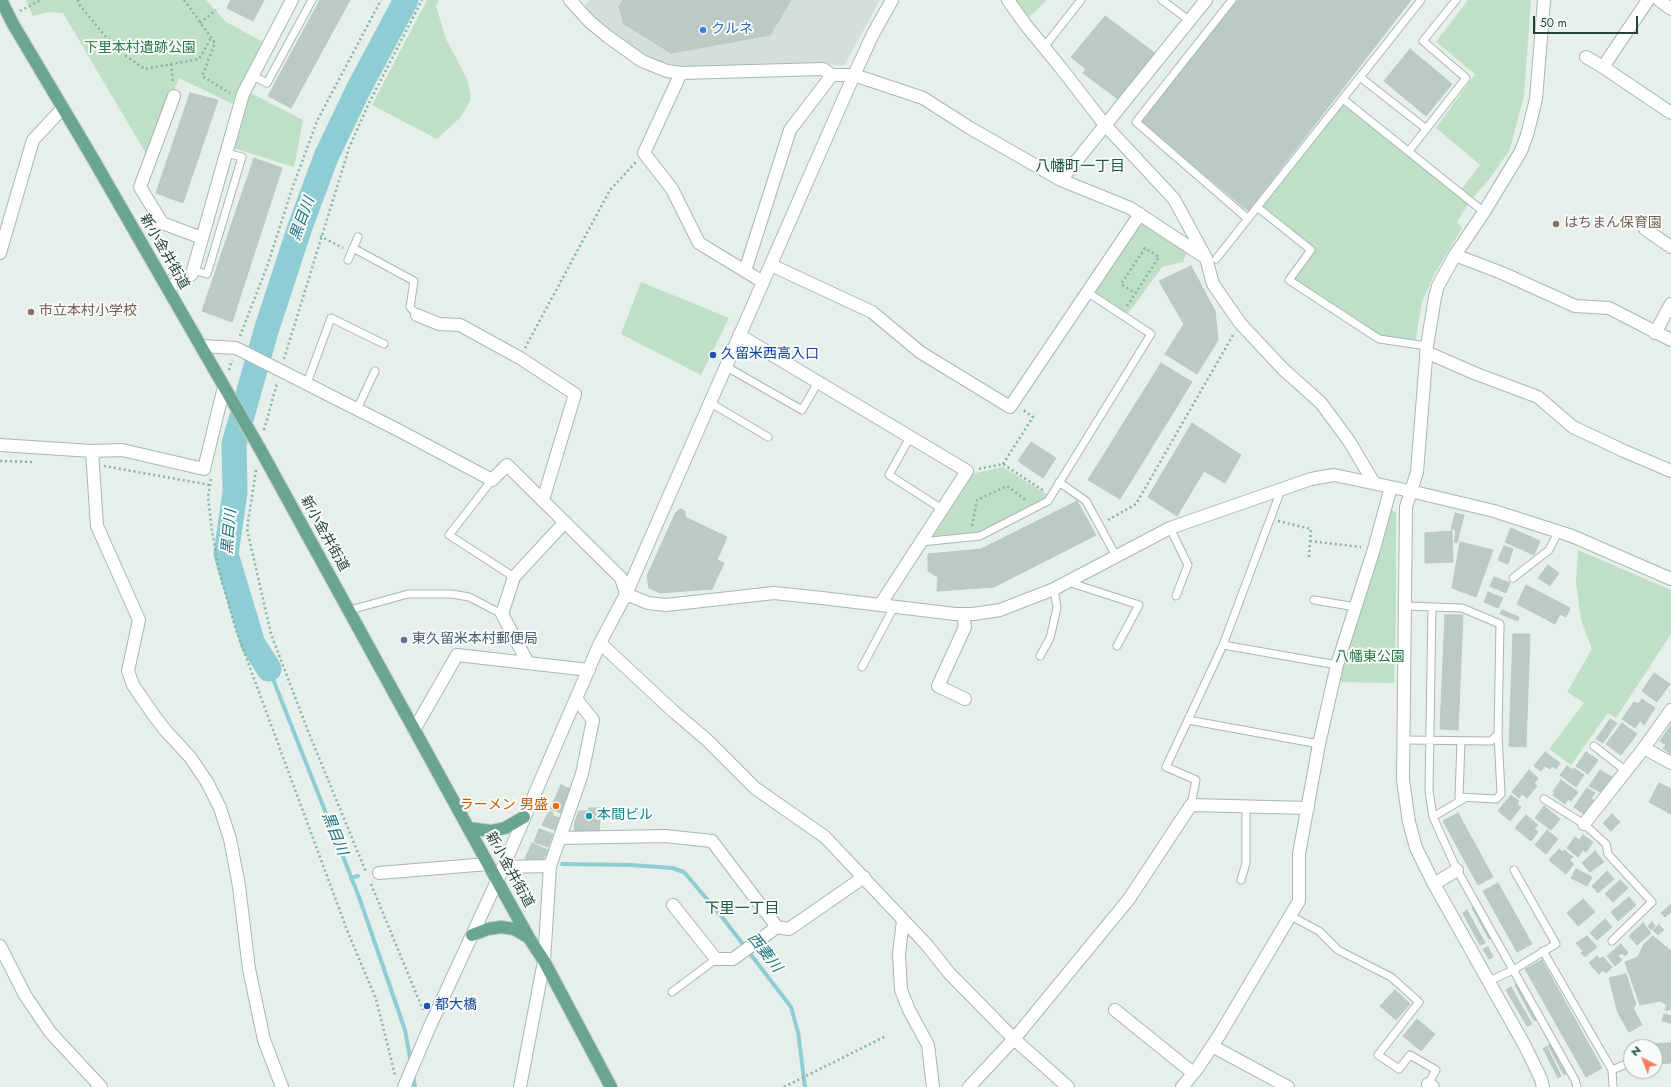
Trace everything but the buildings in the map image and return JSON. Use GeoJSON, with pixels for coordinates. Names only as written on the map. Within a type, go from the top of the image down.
{"type":"FeatureCollection","features":[{"type":"Feature","properties":{"kind":"main road","name":"新小金井街道"},"geometry":{"type":"LineString","coordinates":[[4,10],[168,288],[260,449],[350,610],[497,881],[529,938],[544,961],[611,1087]]}},
{"type":"Feature","properties":{"kind":"main road"},"geometry":{"type":"LineString","coordinates":[[468,828],[491,830],[505,828],[524,817]]}},
{"type":"Feature","properties":{"kind":"main road"},"geometry":{"type":"LineString","coordinates":[[472,935],[488,929],[502,927],[514,929],[529,938]]}},
{"type":"Feature","properties":{"kind":"street"},"geometry":{"type":"LineString","coordinates":[[168,288],[192,274],[241,100],[292,0]]}},
{"type":"Feature","properties":{"kind":"street"},"geometry":{"type":"LineString","coordinates":[[570,0],[589,22],[606,36],[642,61],[667,71],[681,73],[823,69],[832,75],[854,75],[923,98],[970,128],[1061,180],[1130,208],[1211,259]]}},
{"type":"Feature","properties":{"kind":"street"},"geometry":{"type":"LineString","coordinates":[[404,1087],[427,1031],[497,881],[577,700],[600,643],[626,594],[709,402],[854,75],[873,34],[892,0]]}},
{"type":"Feature","properties":{"kind":"street"},"geometry":{"type":"LineString","coordinates":[[1008,0],[1025,24],[1105,125],[1174,199],[1211,259],[1213,284],[1240,323],[1283,369],[1321,403],[1349,441],[1374,483]]}},
{"type":"Feature","properties":{"kind":"street"},"geometry":{"type":"LineString","coordinates":[[1061,180],[1206,0]]}},
{"type":"Feature","properties":{"kind":"street"},"geometry":{"type":"LineString","coordinates":[[1543,1087],[1541,1078],[1526,1046],[1434,884],[1416,848],[1409,822],[1403,780],[1403,740],[1406,507],[1410,490],[1417,472],[1427,349],[1438,286],[1455,255],[1484,212],[1521,151],[1527,135],[1536,99],[1544,0]]}},
{"type":"Feature","properties":{"kind":"street"},"geometry":{"type":"LineString","coordinates":[[1603,67],[1648,0]]}},
{"type":"Feature","properties":{"kind":"street"},"geometry":{"type":"LineString","coordinates":[[1659,0],[1671,9]]}},
{"type":"Feature","properties":{"kind":"street"},"geometry":{"type":"LineString","coordinates":[[1586,58],[1603,67],[1671,113]]}},
{"type":"Feature","properties":{"kind":"street"},"geometry":{"type":"LineString","coordinates":[[681,73],[644,153],[672,189],[699,243],[763,282]]}},
{"type":"Feature","properties":{"kind":"street"},"geometry":{"type":"LineString","coordinates":[[745,271],[790,130],[832,75]]}},
{"type":"Feature","properties":{"kind":"street"},"geometry":{"type":"LineString","coordinates":[[174,96],[140,187],[162,223],[202,238]]}},
{"type":"Feature","properties":{"kind":"street"},"geometry":{"type":"LineString","coordinates":[[0,252],[33,140],[63,108]]}},
{"type":"Feature","properties":{"kind":"street"},"geometry":{"type":"LineString","coordinates":[[771,265],[872,312],[920,352],[1010,407],[1140,214]]}},
{"type":"Feature","properties":{"kind":"street"},"geometry":{"type":"LineString","coordinates":[[1645,229],[1671,246]]}},
{"type":"Feature","properties":{"kind":"street"},"geometry":{"type":"LineString","coordinates":[[1455,255],[1502,273],[1575,306],[1609,308],[1671,340]]}},
{"type":"Feature","properties":{"kind":"street"},"geometry":{"type":"LineString","coordinates":[[1655,333],[1671,304]]}},
{"type":"Feature","properties":{"kind":"street"},"geometry":{"type":"LineString","coordinates":[[417,315],[439,324],[460,325],[520,358],[575,394],[543,500]]}},
{"type":"Feature","properties":{"kind":"street"},"geometry":{"type":"LineString","coordinates":[[739,335],[967,471],[880,605]]}},
{"type":"Feature","properties":{"kind":"street"},"geometry":{"type":"LineString","coordinates":[[201,346],[236,348],[307,383],[492,480],[507,465],[622,578],[626,594]]}},
{"type":"Feature","properties":{"kind":"street"},"geometry":{"type":"LineString","coordinates":[[1427,349],[1474,373],[1538,397],[1573,427],[1671,471]]}},
{"type":"Feature","properties":{"kind":"street"},"geometry":{"type":"LineString","coordinates":[[0,444],[92,451],[122,450],[204,469],[224,387]]}},
{"type":"Feature","properties":{"kind":"street"},"geometry":{"type":"LineString","coordinates":[[92,451],[97,526],[139,620],[128,671],[133,685],[155,717],[190,757],[207,782],[220,808],[230,839],[239,886],[249,969],[264,1040],[282,1087]]}},
{"type":"Feature","properties":{"kind":"street"},"geometry":{"type":"LineString","coordinates":[[626,594],[648,604],[666,605],[774,593],[963,615],[1000,610],[1054,589],[1170,528],[1311,479],[1334,474],[1410,490],[1494,511],[1572,536],[1671,579]]}},
{"type":"Feature","properties":{"kind":"street"},"geometry":{"type":"LineString","coordinates":[[1182,1087],[1212,1046],[1299,901],[1299,854],[1319,744],[1337,665],[1374,549],[1391,487]]}},
{"type":"Feature","properties":{"kind":"street"},"geometry":{"type":"LineString","coordinates":[[528,663],[502,614],[514,577],[565,522]]}},
{"type":"Feature","properties":{"kind":"street"},"geometry":{"type":"LineString","coordinates":[[963,615],[965,627],[938,686],[965,699]]}},
{"type":"Feature","properties":{"kind":"street"},"geometry":{"type":"LineString","coordinates":[[600,643],[673,711],[707,740],[755,788],[825,837],[864,877],[950,974],[1014,1039],[1068,1087]]}},
{"type":"Feature","properties":{"kind":"street"},"geometry":{"type":"LineString","coordinates":[[414,730],[457,655],[589,670]]}},
{"type":"Feature","properties":{"kind":"street"},"geometry":{"type":"LineString","coordinates":[[520,1087],[544,961],[550,866],[582,774],[593,720],[577,700]]}},
{"type":"Feature","properties":{"kind":"street"},"geometry":{"type":"LineString","coordinates":[[1584,824],[1644,748],[1671,710]]}},
{"type":"Feature","properties":{"kind":"street"},"geometry":{"type":"LineString","coordinates":[[1644,748],[1671,763]]}},
{"type":"Feature","properties":{"kind":"street"},"geometry":{"type":"LineString","coordinates":[[969,1087],[1014,1039],[1129,899],[1191,804],[1308,808]]}},
{"type":"Feature","properties":{"kind":"street"},"geometry":{"type":"LineString","coordinates":[[560,838],[665,836],[712,841],[777,927],[789,929],[864,877]]}},
{"type":"Feature","properties":{"kind":"street"},"geometry":{"type":"LineString","coordinates":[[379,873],[488,864]]}},
{"type":"Feature","properties":{"kind":"street"},"geometry":{"type":"LineString","coordinates":[[503,867],[550,866]]}},
{"type":"Feature","properties":{"kind":"street"},"geometry":{"type":"LineString","coordinates":[[1434,884],[1457,870]]}},
{"type":"Feature","properties":{"kind":"street"},"geometry":{"type":"LineString","coordinates":[[673,905],[716,959],[733,958],[777,927]]}},
{"type":"Feature","properties":{"kind":"street"},"geometry":{"type":"LineString","coordinates":[[903,920],[899,954],[901,990],[909,1010],[928,1045],[933,1087]]}},
{"type":"Feature","properties":{"kind":"street"},"geometry":{"type":"LineString","coordinates":[[0,946],[25,994],[50,1032],[101,1087]]}},
{"type":"Feature","properties":{"kind":"street"},"geometry":{"type":"LineString","coordinates":[[1116,1010],[1193,1073]]}},
{"type":"Feature","properties":{"kind":"street"},"geometry":{"type":"LineString","coordinates":[[1212,1046],[1288,1087]]}},
{"type":"Feature","properties":{"kind":"lane"},"geometry":{"type":"LineString","coordinates":[[253,76],[267,83],[312,0]]}},
{"type":"Feature","properties":{"kind":"lane"},"geometry":{"type":"LineString","coordinates":[[1044,47],[1081,0]]}},
{"type":"Feature","properties":{"kind":"lane"},"geometry":{"type":"LineString","coordinates":[[1162,0],[1190,21]]}},
{"type":"Feature","properties":{"kind":"lane"},"geometry":{"type":"LineString","coordinates":[[1232,0],[1136,122],[1248,219]]}},
{"type":"Feature","properties":{"kind":"lane"},"geometry":{"type":"LineString","coordinates":[[1211,259],[1258,207],[1421,0]]}},
{"type":"Feature","properties":{"kind":"lane"},"geometry":{"type":"LineString","coordinates":[[1409,151],[1425,128],[1466,78],[1423,41],[1456,0]]}},
{"type":"Feature","properties":{"kind":"lane"},"geometry":{"type":"LineString","coordinates":[[1360,77],[1425,128]]}},
{"type":"Feature","properties":{"kind":"lane"},"geometry":{"type":"LineString","coordinates":[[1343,99],[1484,212]]}},
{"type":"Feature","properties":{"kind":"lane"},"geometry":{"type":"LineString","coordinates":[[193,270],[207,274],[242,157],[226,153]]}},
{"type":"Feature","properties":{"kind":"lane"},"geometry":{"type":"LineString","coordinates":[[1258,207],[1311,250],[1288,280],[1379,339],[1427,349]]}},
{"type":"Feature","properties":{"kind":"lane"},"geometry":{"type":"LineString","coordinates":[[348,260],[358,237]]}},
{"type":"Feature","properties":{"kind":"lane"},"geometry":{"type":"LineString","coordinates":[[352,250],[414,281],[410,307],[417,315]]}},
{"type":"Feature","properties":{"kind":"lane"},"geometry":{"type":"LineString","coordinates":[[921,542],[980,536],[1048,501],[1151,334],[1087,292]]}},
{"type":"Feature","properties":{"kind":"lane"},"geometry":{"type":"LineString","coordinates":[[307,383],[331,318],[384,344]]}},
{"type":"Feature","properties":{"kind":"lane"},"geometry":{"type":"LineString","coordinates":[[725,366],[802,410],[818,382]]}},
{"type":"Feature","properties":{"kind":"lane"},"geometry":{"type":"LineString","coordinates":[[357,409],[375,371]]}},
{"type":"Feature","properties":{"kind":"lane"},"geometry":{"type":"LineString","coordinates":[[709,402],[768,437]]}},
{"type":"Feature","properties":{"kind":"lane"},"geometry":{"type":"LineString","coordinates":[[910,437],[889,475],[942,509]]}},
{"type":"Feature","properties":{"kind":"lane"},"geometry":{"type":"LineString","coordinates":[[492,480],[449,535],[514,577]]}},
{"type":"Feature","properties":{"kind":"lane"},"geometry":{"type":"LineString","coordinates":[[1059,482],[1086,501],[1116,556]]}},
{"type":"Feature","properties":{"kind":"lane"},"geometry":{"type":"LineString","coordinates":[[1191,804],[1196,780],[1166,767],[1224,645],[1281,490]]}},
{"type":"Feature","properties":{"kind":"lane"},"geometry":{"type":"LineString","coordinates":[[1170,528],[1188,565],[1176,596]]}},
{"type":"Feature","properties":{"kind":"lane"},"geometry":{"type":"LineString","coordinates":[[1513,578],[1549,550],[1558,532]]}},
{"type":"Feature","properties":{"kind":"lane"},"geometry":{"type":"LineString","coordinates":[[1068,582],[1139,605],[1117,646]]}},
{"type":"Feature","properties":{"kind":"lane"},"geometry":{"type":"LineString","coordinates":[[1040,656],[1050,638],[1057,608],[1054,589]]}},
{"type":"Feature","properties":{"kind":"lane"},"geometry":{"type":"LineString","coordinates":[[350,610],[408,594],[452,594],[469,597],[502,614]]}},
{"type":"Feature","properties":{"kind":"lane"},"geometry":{"type":"LineString","coordinates":[[1314,600],[1356,606]]}},
{"type":"Feature","properties":{"kind":"lane"},"geometry":{"type":"LineString","coordinates":[[1405,606],[1462,608],[1500,624],[1498,734],[1501,794],[1496,799],[1459,797],[1462,741]]}},
{"type":"Feature","properties":{"kind":"lane"},"geometry":{"type":"LineString","coordinates":[[1432,606],[1429,791],[1433,817],[1457,870],[1575,1080],[1577,1087]]}},
{"type":"Feature","properties":{"kind":"lane"},"geometry":{"type":"LineString","coordinates":[[862,667],[894,607]]}},
{"type":"Feature","properties":{"kind":"lane"},"geometry":{"type":"LineString","coordinates":[[1224,645],[1337,665]]}},
{"type":"Feature","properties":{"kind":"lane"},"geometry":{"type":"LineString","coordinates":[[1188,720],[1319,744]]}},
{"type":"Feature","properties":{"kind":"lane"},"geometry":{"type":"LineString","coordinates":[[1403,740],[1491,741],[1498,734]]}},
{"type":"Feature","properties":{"kind":"lane"},"geometry":{"type":"LineString","coordinates":[[1594,746],[1626,770]]}},
{"type":"Feature","properties":{"kind":"lane"},"geometry":{"type":"LineString","coordinates":[[1433,817],[1465,798]]}},
{"type":"Feature","properties":{"kind":"lane"},"geometry":{"type":"LineString","coordinates":[[1544,799],[1584,824],[1606,844],[1608,854],[1652,902],[1612,941]]}},
{"type":"Feature","properties":{"kind":"lane"},"geometry":{"type":"LineString","coordinates":[[1241,880],[1246,863],[1246,806]]}},
{"type":"Feature","properties":{"kind":"lane"},"geometry":{"type":"LineString","coordinates":[[1489,981],[1513,970],[1556,944],[1514,870]]}},
{"type":"Feature","properties":{"kind":"lane"},"geometry":{"type":"LineString","coordinates":[[1291,916],[1319,930],[1338,950],[1391,977],[1419,1002],[1378,1055],[1399,1069],[1410,1055],[1436,1070],[1431,1086]]}},
{"type":"Feature","properties":{"kind":"lane"},"geometry":{"type":"LineString","coordinates":[[1544,951],[1612,1070],[1613,1087]]}},
{"type":"Feature","properties":{"kind":"lane"},"geometry":{"type":"LineString","coordinates":[[672,992],[716,959]]}},
{"type":"Feature","properties":{"kind":"lane"},"geometry":{"type":"LineString","coordinates":[[1612,1070],[1623,1065]]}},
{"type":"Feature","properties":{"kind":"path"},"geometry":{"type":"LineString","coordinates":[[4,10],[41,0]]}},
{"type":"Feature","properties":{"kind":"path"},"geometry":{"type":"LineString","coordinates":[[78,0],[78,3],[106,37],[124,49],[126,56],[145,69],[199,58],[210,38]]}},
{"type":"Feature","properties":{"kind":"path"},"geometry":{"type":"LineString","coordinates":[[184,0],[215,43],[202,76],[241,100]]}},
{"type":"Feature","properties":{"kind":"path"},"geometry":{"type":"LineString","coordinates":[[224,387],[236,348],[268,264],[291,192],[317,121],[381,0]]}},
{"type":"Feature","properties":{"kind":"path"},"geometry":{"type":"LineString","coordinates":[[422,0],[368,105],[349,148],[277,369],[260,449],[247,529],[271,634],[427,1031]]}},
{"type":"Feature","properties":{"kind":"path"},"geometry":{"type":"LineString","coordinates":[[200,23],[216,10]]}},
{"type":"Feature","properties":{"kind":"path"},"geometry":{"type":"LineString","coordinates":[[171,64],[173,78]]}},
{"type":"Feature","properties":{"kind":"path"},"geometry":{"type":"LineString","coordinates":[[520,358],[610,190],[644,153]]}},
{"type":"Feature","properties":{"kind":"path"},"geometry":{"type":"LineString","coordinates":[[320,236],[352,250]]}},
{"type":"Feature","properties":{"kind":"path"},"geometry":{"type":"LineString","coordinates":[[1121,315],[1159,257],[1145,248],[1121,284],[1135,293]]}},
{"type":"Feature","properties":{"kind":"path"},"geometry":{"type":"LineString","coordinates":[[1099,526],[1136,504],[1240,323]]}},
{"type":"Feature","properties":{"kind":"path"},"geometry":{"type":"LineString","coordinates":[[1003,464],[1033,417],[1012,404]]}},
{"type":"Feature","properties":{"kind":"path"},"geometry":{"type":"LineString","coordinates":[[967,471],[1003,464],[1051,495]]}},
{"type":"Feature","properties":{"kind":"path"},"geometry":{"type":"LineString","coordinates":[[211,478],[208,497],[212,530],[219,571],[236,630],[347,930],[376,999],[395,1074]]}},
{"type":"Feature","properties":{"kind":"path"},"geometry":{"type":"LineString","coordinates":[[970,537],[977,500],[1007,486],[1031,504]]}},
{"type":"Feature","properties":{"kind":"path"},"geometry":{"type":"LineString","coordinates":[[1270,519],[1312,529],[1309,557]]}},
{"type":"Feature","properties":{"kind":"path"},"geometry":{"type":"LineString","coordinates":[[1310,541],[1374,549]]}},
{"type":"Feature","properties":{"kind":"path"},"geometry":{"type":"LineString","coordinates":[[784,1087],[886,1036]]}},
{"type":"Feature","properties":{"kind":"shaded area"},"geometry":{"type":"Polygon","coordinates":[[[589,0],[880,0],[844,66],[826,64],[721,66],[663,70],[581,10],[589,0]]]}},
{"type":"Feature","properties":{"kind":"green space","name":"下里本村遺跡公園"},"geometry":{"type":"Polygon","coordinates":[[[26,0],[206,0],[226,22],[265,43],[240,86],[232,104],[179,78],[148,157],[63,13],[49,12],[33,16],[26,0]]]}},
{"type":"Feature","properties":{"kind":"green space"},"geometry":{"type":"Polygon","coordinates":[[[427,0],[439,0],[436,6],[446,39],[468,81],[471,99],[461,117],[437,139],[372,105],[427,0]]]}},
{"type":"Feature","properties":{"kind":"green space"},"geometry":{"type":"Polygon","coordinates":[[[1009,0],[1047,0],[1024,22],[1009,0]]]}},
{"type":"Feature","properties":{"kind":"green space"},"geometry":{"type":"Polygon","coordinates":[[[1468,0],[1531,0],[1524,96],[1510,149],[1491,177],[1470,201],[1457,222],[1462,228],[1434,275],[1422,302],[1415,344],[1376,337],[1290,281],[1311,250],[1259,208],[1343,99],[1459,192],[1480,165],[1436,128],[1475,74],[1436,42],[1468,0]]]}},
{"type":"Feature","properties":{"kind":"green space"},"geometry":{"type":"Polygon","coordinates":[[[249,92],[303,120],[294,167],[233,148],[249,92]]]}},
{"type":"Feature","properties":{"kind":"green space"},"geometry":{"type":"Polygon","coordinates":[[[1141,222],[1187,252],[1183,262],[1162,267],[1127,315],[1092,293],[1141,222]]]}},
{"type":"Feature","properties":{"kind":"green space"},"geometry":{"type":"Polygon","coordinates":[[[641,282],[729,318],[701,375],[621,334],[641,282]]]}},
{"type":"Feature","properties":{"kind":"green space"},"geometry":{"type":"Polygon","coordinates":[[[1003,467],[1048,495],[1045,499],[979,534],[928,539],[971,474],[1003,467]]]}},
{"type":"Feature","properties":{"kind":"green space","name":"八幡東公園"},"geometry":{"type":"Polygon","coordinates":[[[1389,510],[1396,512],[1394,683],[1338,682],[1389,510]]]}},
{"type":"Feature","properties":{"kind":"green space"},"geometry":{"type":"Polygon","coordinates":[[[1578,550],[1671,590],[1671,634],[1616,718],[1608,713],[1571,765],[1549,749],[1584,703],[1567,692],[1592,649],[1581,620],[1576,582],[1578,550]]]}},
{"type":"Feature","properties":{"kind":"waterway","name":"黒目川"},"geometry":{"type":"LineString","coordinates":[[269,669],[253,644],[226,554],[235,492],[234,444],[266,331],[300,227],[326,157],[359,88],[406,0]]}},
{"type":"Feature","properties":{"kind":"waterway","name":"黒目川"},"geometry":{"type":"LineString","coordinates":[[269,669],[359,897],[405,1030],[411,1063]]}},
{"type":"Feature","properties":{"kind":"waterway","name":"西妻川"},"geometry":{"type":"LineString","coordinates":[[562,864],[631,865],[672,868],[684,872],[722,917],[791,1007],[798,1032],[805,1087]]}},
{"type":"Feature","properties":{"kind":"waterway","name":"黒目川"},"geometry":{"type":"LineString","coordinates":[[351,878],[358,876]]}},
{"type":"Feature","properties":{"kind":"waterway","name":"黒目川"},"geometry":{"type":"LineString","coordinates":[[413,1076],[415,1087]]}},
{"type":"Feature","properties":{"kind":"place","name":"クルネ"},"geometry":{"type":"Point","coordinates":[703,30]}},
{"type":"Feature","properties":{"kind":"place","name":"はちまん保育園"},"geometry":{"type":"Point","coordinates":[1556,224]}},
{"type":"Feature","properties":{"kind":"place","name":"市立本村小学校"},"geometry":{"type":"Point","coordinates":[31,312]}},
{"type":"Feature","properties":{"kind":"place","name":"久留米西高入口"},"geometry":{"type":"Point","coordinates":[713,355]}},
{"type":"Feature","properties":{"kind":"place","name":"東久留米本村郵便局"},"geometry":{"type":"Point","coordinates":[404,640]}},
{"type":"Feature","properties":{"kind":"place","name":"ラーメン 男盛"},"geometry":{"type":"Point","coordinates":[556,806]}},
{"type":"Feature","properties":{"kind":"place","name":"本間ビル"},"geometry":{"type":"Point","coordinates":[589,816]}},
{"type":"Feature","properties":{"kind":"place","name":"都大橋"},"geometry":{"type":"Point","coordinates":[427,1006]}},
{"type":"Feature","properties":{"kind":"district","name":"八幡町一丁目"},"geometry":{"type":"Point","coordinates":[1080,167]}},
{"type":"Feature","properties":{"kind":"district","name":"下里一丁目"},"geometry":{"type":"Point","coordinates":[742,909]}}]}
